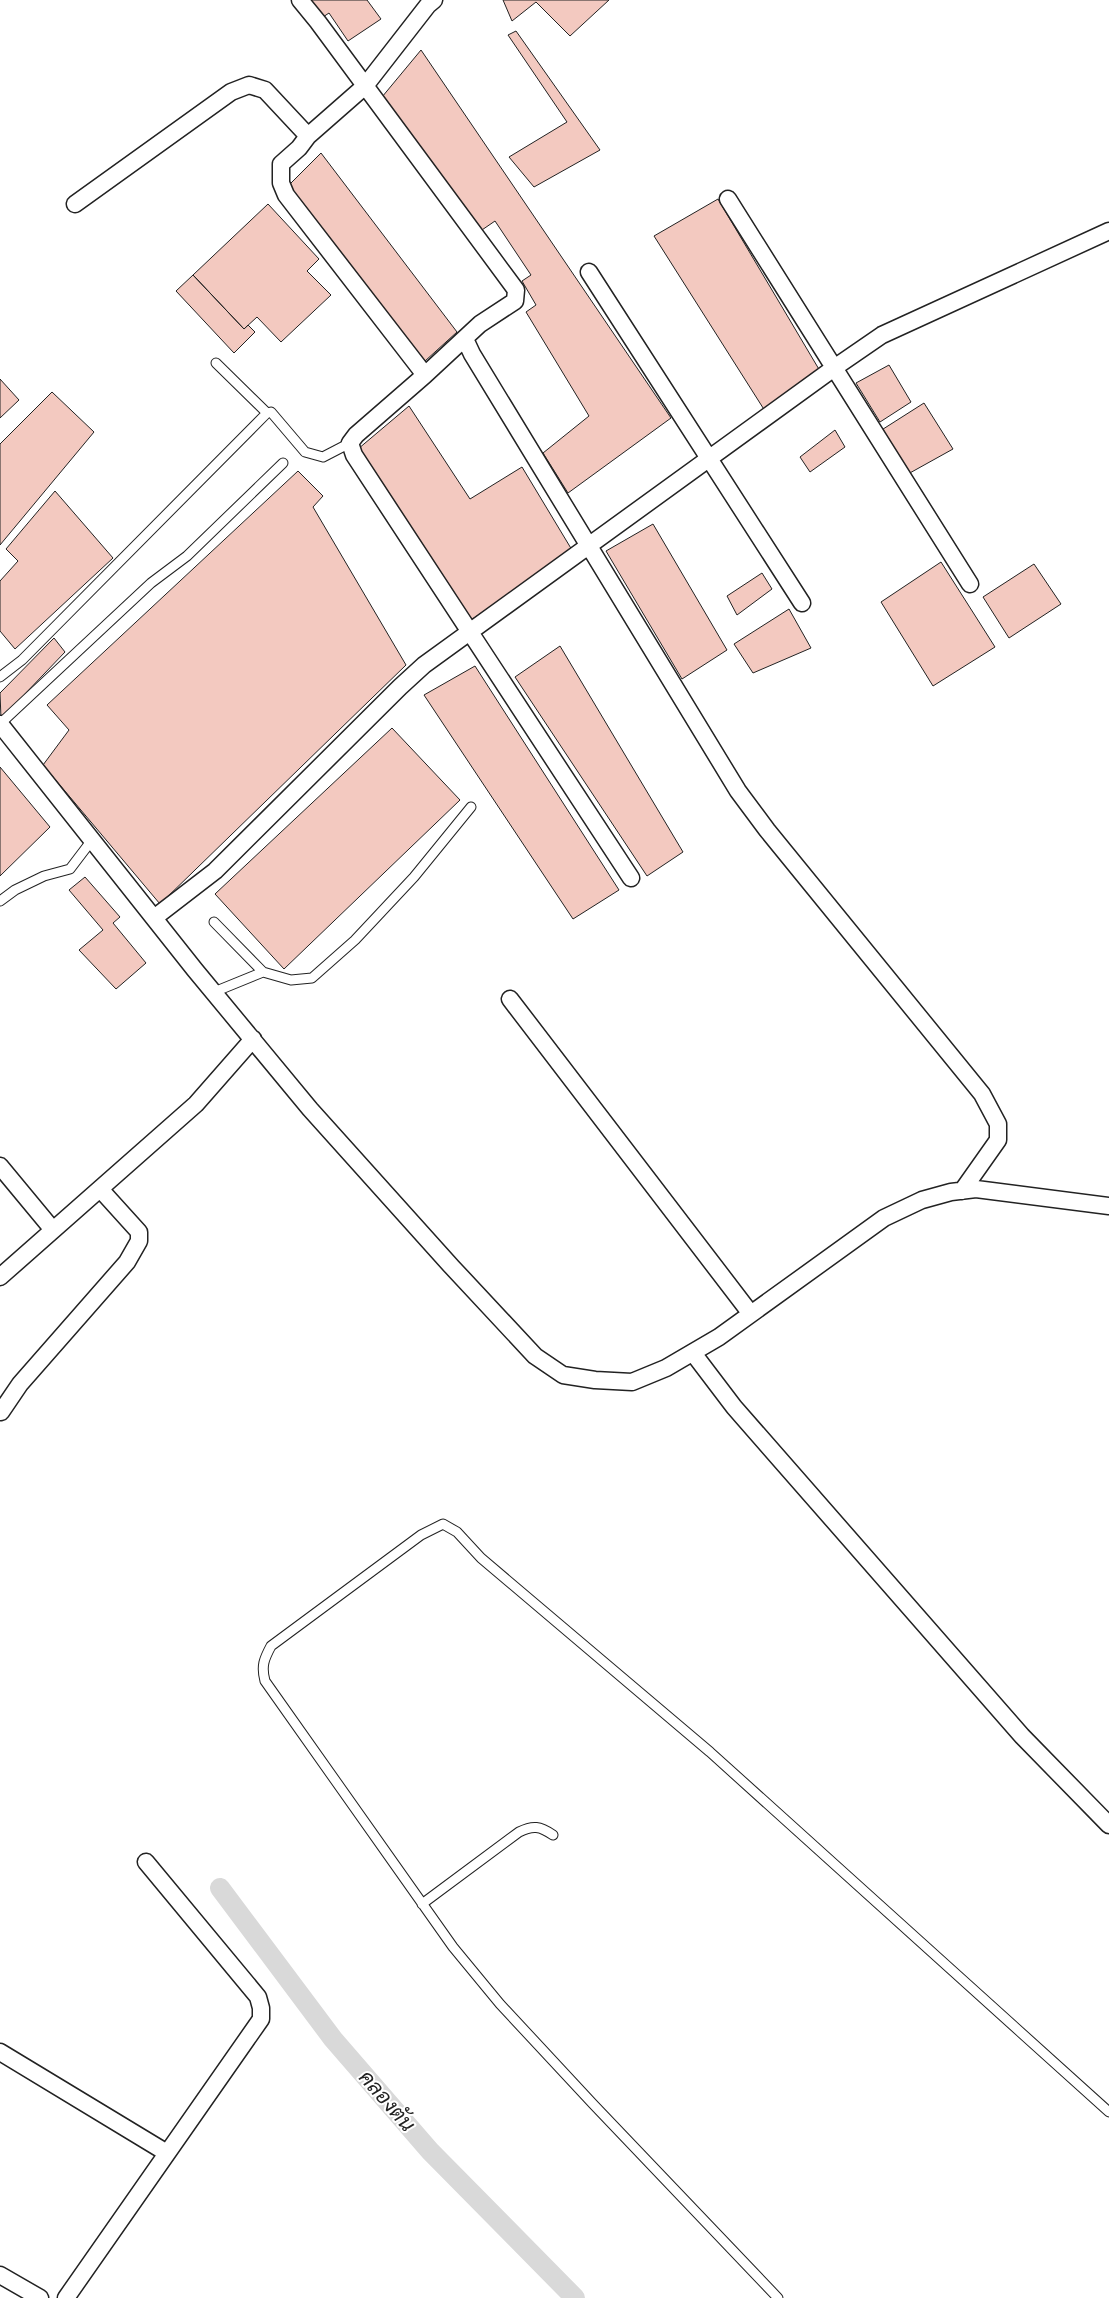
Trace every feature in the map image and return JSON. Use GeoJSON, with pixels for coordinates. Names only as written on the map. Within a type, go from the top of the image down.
{"type":"FeatureCollection","features":[{"type":"Feature","properties":{"kind":"street"},"geometry":{"type":"LineString","coordinates":[[300,0],[366,86],[516,290],[515,301],[480,324],[356,435],[350,443],[354,455],[631,878]]}},
{"type":"Feature","properties":{"kind":"street"},"geometry":{"type":"LineString","coordinates":[[425,375],[286,195],[281,183],[281,164],[308,136],[366,86],[428,5],[434,0]]}},
{"type":"Feature","properties":{"kind":"street"},"geometry":{"type":"LineString","coordinates":[[75,204],[231,92],[249,85],[265,90],[308,136]]}},
{"type":"Feature","properties":{"kind":"street"},"geometry":{"type":"LineString","coordinates":[[728,199],[970,584]]}},
{"type":"Feature","properties":{"kind":"street"},"geometry":{"type":"LineString","coordinates":[[154,918],[215,871],[400,686],[469,632],[711,459],[834,368],[882,335],[1109,231]]}},
{"type":"Feature","properties":{"kind":"street"},"geometry":{"type":"LineString","coordinates":[[589,272],[802,603]]}},
{"type":"Feature","properties":{"kind":"street"},"geometry":{"type":"LineString","coordinates":[[466,338],[472,354],[738,791],[773,837],[982,1094],[998,1124],[998,1140],[962,1191]]}},
{"type":"Feature","properties":{"kind":"street"},"geometry":{"type":"LineString","coordinates":[[0,724],[154,918],[310,1109],[535,1356],[563,1375],[595,1380],[632,1382],[666,1368],[719,1337],[884,1218],[922,1200],[976,1189],[1109,1206]]}},
{"type":"Feature","properties":{"kind":"street"},"geometry":{"type":"LineString","coordinates":[[510,999],[751,1314]]}},
{"type":"Feature","properties":{"kind":"street"},"geometry":{"type":"LineString","coordinates":[[0,1278],[196,1104],[252,1039]]}},
{"type":"Feature","properties":{"kind":"street"},"geometry":{"type":"LineString","coordinates":[[0,1166],[54,1230]]}},
{"type":"Feature","properties":{"kind":"street"},"geometry":{"type":"LineString","coordinates":[[1,1412],[20,1384],[127,1262],[139,1241],[139,1232],[101,1190]]}},
{"type":"Feature","properties":{"kind":"street"},"geometry":{"type":"LineString","coordinates":[[693,1353],[734,1408],[1022,1736],[1109,1825]]}},
{"type":"Feature","properties":{"kind":"street"},"geometry":{"type":"LineString","coordinates":[[66,2298],[261,2019],[262,2008],[253,1990],[146,1862]]}},
{"type":"Feature","properties":{"kind":"street"},"geometry":{"type":"LineString","coordinates":[[0,2052],[167,2153]]}},
{"type":"Feature","properties":{"kind":"street"},"geometry":{"type":"LineString","coordinates":[[0,2275],[40,2298]]}},
{"type":"Feature","properties":{"kind":"lane"},"geometry":{"type":"LineString","coordinates":[[216,363],[267,413],[271,412],[305,452],[323,457],[350,443]]}},
{"type":"Feature","properties":{"kind":"lane"},"geometry":{"type":"LineString","coordinates":[[0,677],[22,660],[267,413]]}},
{"type":"Feature","properties":{"kind":"lane"},"geometry":{"type":"LineString","coordinates":[[0,724],[150,583],[187,556],[283,463]]}},
{"type":"Feature","properties":{"kind":"lane"},"geometry":{"type":"LineString","coordinates":[[214,922],[263,972],[291,980],[312,978],[355,940],[414,876],[472,807]]}},
{"type":"Feature","properties":{"kind":"lane"},"geometry":{"type":"LineString","coordinates":[[0,901],[14,890],[44,876],[70,870],[92,840]]}},
{"type":"Feature","properties":{"kind":"lane"},"geometry":{"type":"LineString","coordinates":[[214,992],[263,972]]}},
{"type":"Feature","properties":{"kind":"lane"},"geometry":{"type":"LineString","coordinates":[[778,2298],[500,2004],[453,1947],[265,1681],[262,1670],[263,1660],[271,1646],[420,1535],[443,1524],[457,1532],[481,1558],[710,1752],[1109,2112]]}},
{"type":"Feature","properties":{"kind":"lane"},"geometry":{"type":"LineString","coordinates":[[422,1904],[519,1832],[531,1826],[542,1827],[553,1835]]}},
{"type":"Feature","properties":{"kind":"building"},"geometry":{"type":"Polygon","coordinates":[[[308,0],[367,0],[381,19],[348,41],[329,13],[323,17],[308,0]]]}},
{"type":"Feature","properties":{"kind":"building"},"geometry":{"type":"Polygon","coordinates":[[[503,0],[609,0],[570,36],[536,2],[512,21],[503,0]]]}},
{"type":"Feature","properties":{"kind":"building"},"geometry":{"type":"Polygon","coordinates":[[[516,31],[600,150],[534,187],[509,157],[567,122],[508,35],[516,31]]]}},
{"type":"Feature","properties":{"kind":"building"},"geometry":{"type":"Polygon","coordinates":[[[421,50],[671,418],[568,493],[543,453],[589,416],[526,312],[536,305],[522,281],[531,275],[495,221],[479,232],[382,97],[421,50]]]}},
{"type":"Feature","properties":{"kind":"building"},"geometry":{"type":"Polygon","coordinates":[[[321,153],[457,332],[425,361],[287,187],[321,153]]]}},
{"type":"Feature","properties":{"kind":"building"},"geometry":{"type":"Polygon","coordinates":[[[718,199],[820,371],[765,411],[654,236],[718,199]]]}},
{"type":"Feature","properties":{"kind":"building"},"geometry":{"type":"Polygon","coordinates":[[[268,204],[319,259],[307,271],[331,295],[281,342],[257,317],[244,329],[193,275],[268,204]]]}},
{"type":"Feature","properties":{"kind":"building"},"geometry":{"type":"Polygon","coordinates":[[[193,275],[244,329],[248,325],[255,332],[234,353],[176,291],[193,275]]]}},
{"type":"Feature","properties":{"kind":"building"},"geometry":{"type":"Polygon","coordinates":[[[889,365],[911,402],[880,422],[856,383],[889,365]]]}},
{"type":"Feature","properties":{"kind":"building"},"geometry":{"type":"Polygon","coordinates":[[[0,379],[19,400],[0,418],[0,379]]]}},
{"type":"Feature","properties":{"kind":"building"},"geometry":{"type":"Polygon","coordinates":[[[52,392],[94,432],[0,545],[0,444],[52,392]]]}},
{"type":"Feature","properties":{"kind":"building"},"geometry":{"type":"Polygon","coordinates":[[[924,403],[953,449],[908,474],[880,431],[924,403]]]}},
{"type":"Feature","properties":{"kind":"building"},"geometry":{"type":"Polygon","coordinates":[[[409,406],[470,499],[522,467],[572,550],[471,620],[358,449],[409,406]]]}},
{"type":"Feature","properties":{"kind":"building"},"geometry":{"type":"Polygon","coordinates":[[[835,430],[845,447],[810,472],[800,457],[835,430]]]}},
{"type":"Feature","properties":{"kind":"building"},"geometry":{"type":"Polygon","coordinates":[[[298,471],[323,496],[313,507],[406,665],[160,904],[43,765],[69,730],[47,705],[298,471]]]}},
{"type":"Feature","properties":{"kind":"building"},"geometry":{"type":"Polygon","coordinates":[[[55,491],[113,558],[15,649],[0,631],[0,581],[18,561],[6,549],[55,491]]]}},
{"type":"Feature","properties":{"kind":"building"},"geometry":{"type":"Polygon","coordinates":[[[653,524],[727,650],[682,679],[606,551],[653,524]]]}},
{"type":"Feature","properties":{"kind":"building"},"geometry":{"type":"Polygon","coordinates":[[[941,562],[995,647],[933,686],[881,602],[941,562]]]}},
{"type":"Feature","properties":{"kind":"building"},"geometry":{"type":"Polygon","coordinates":[[[1034,564],[1061,604],[1009,638],[983,597],[1034,564]]]}},
{"type":"Feature","properties":{"kind":"building"},"geometry":{"type":"Polygon","coordinates":[[[762,573],[772,589],[737,615],[727,596],[762,573]]]}},
{"type":"Feature","properties":{"kind":"building"},"geometry":{"type":"Polygon","coordinates":[[[789,609],[811,648],[753,673],[734,644],[789,609]]]}},
{"type":"Feature","properties":{"kind":"building"},"geometry":{"type":"Polygon","coordinates":[[[54,638],[65,652],[1,719],[0,693],[54,638]]]}},
{"type":"Feature","properties":{"kind":"building"},"geometry":{"type":"Polygon","coordinates":[[[560,646],[683,852],[647,876],[515,677],[560,646]]]}},
{"type":"Feature","properties":{"kind":"building"},"geometry":{"type":"Polygon","coordinates":[[[475,666],[619,890],[573,919],[424,695],[475,666]]]}},
{"type":"Feature","properties":{"kind":"building"},"geometry":{"type":"Polygon","coordinates":[[[392,728],[460,800],[284,969],[215,894],[392,728]]]}},
{"type":"Feature","properties":{"kind":"building"},"geometry":{"type":"Polygon","coordinates":[[[0,767],[50,827],[0,876],[0,767]]]}},
{"type":"Feature","properties":{"kind":"building"},"geometry":{"type":"Polygon","coordinates":[[[85,877],[120,917],[113,923],[146,963],[116,989],[79,950],[103,930],[69,890],[85,877]]]}},
{"type":"Feature","properties":{"kind":"waterway","name":"คลองตัน"},"geometry":{"type":"LineString","coordinates":[[220,1888],[333,2039],[430,2151],[575,2298]]}}]}
